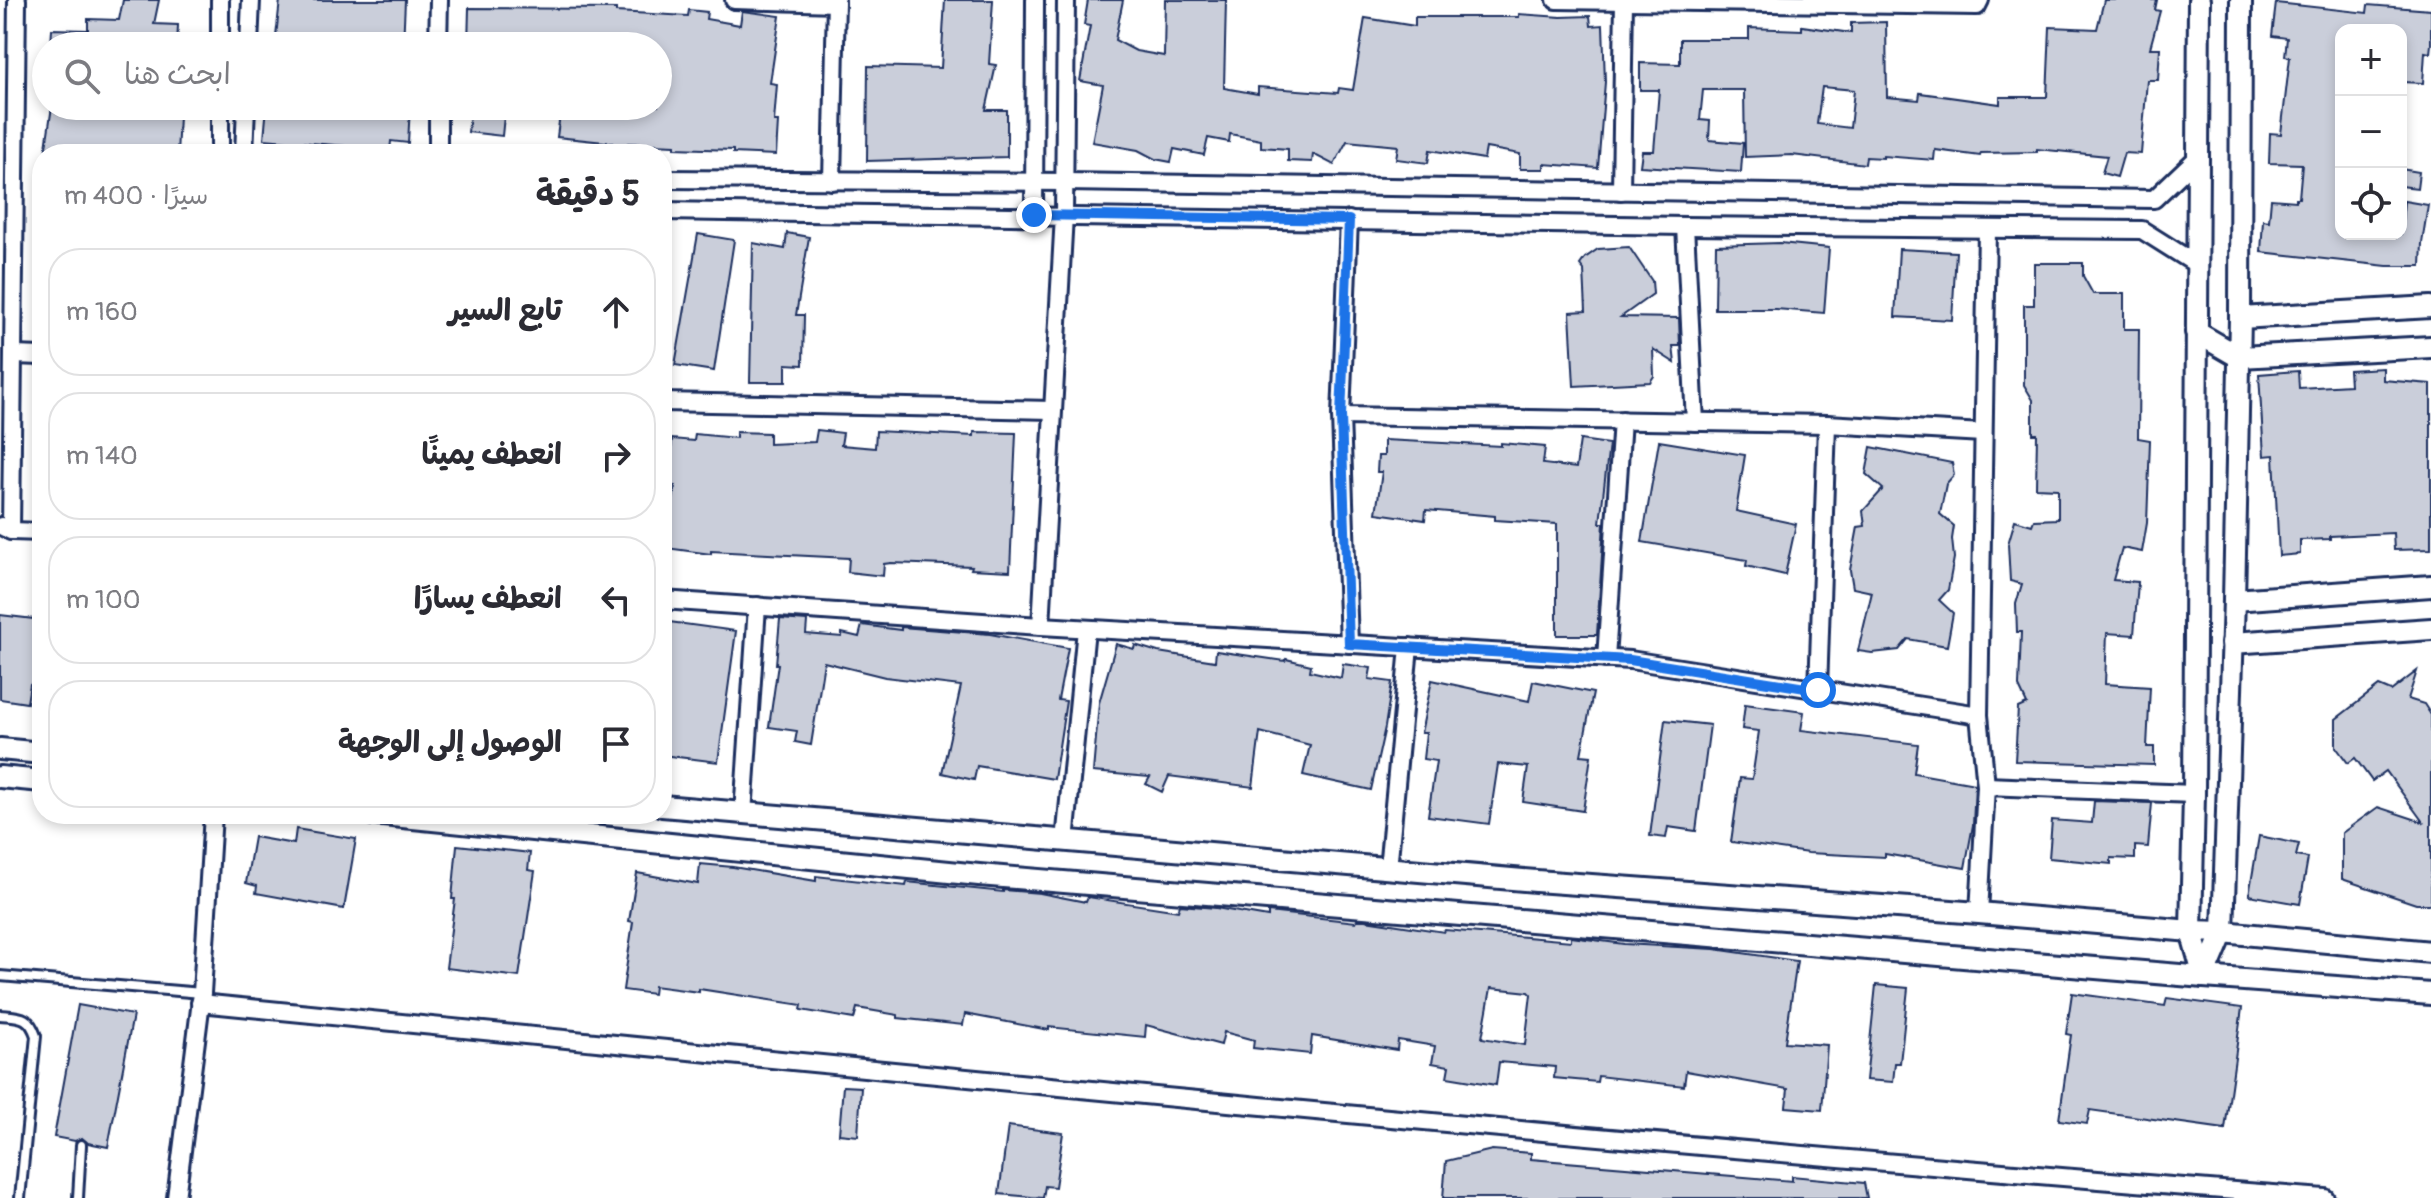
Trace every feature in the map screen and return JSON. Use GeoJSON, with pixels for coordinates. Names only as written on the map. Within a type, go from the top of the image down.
{"type":"FeatureCollection","features":[{"type":"Feature","properties":{"kind":"street"},"geometry":{"type":"LineString","coordinates":[[17,0],[13,355],[5,528],[32,531]]}},
{"type":"Feature","properties":{"kind":"street"},"geometry":{"type":"LineString","coordinates":[[220,0],[220,32]]}},
{"type":"Feature","properties":{"kind":"street"},"geometry":{"type":"LineString","coordinates":[[250,32],[251,0]]}},
{"type":"Feature","properties":{"kind":"street"},"geometry":{"type":"LineString","coordinates":[[438,32],[439,0]]}},
{"type":"Feature","properties":{"kind":"street"},"geometry":{"type":"LineString","coordinates":[[734,0],[836,1],[832,181]]}},
{"type":"Feature","properties":{"kind":"street"},"geometry":{"type":"LineString","coordinates":[[1034,215],[1035,0]]}},
{"type":"Feature","properties":{"kind":"street"},"geometry":{"type":"LineString","coordinates":[[1041,626],[1064,215],[1066,0]]}},
{"type":"Feature","properties":{"kind":"street"},"geometry":{"type":"LineString","coordinates":[[1556,0],[1977,6],[1980,0]]}},
{"type":"Feature","properties":{"kind":"street"},"geometry":{"type":"LineString","coordinates":[[1621,191],[1624,0]]}},
{"type":"Feature","properties":{"kind":"street"},"geometry":{"type":"LineString","coordinates":[[2199,0],[2191,931],[2204,977]]}},
{"type":"Feature","properties":{"kind":"street"},"geometry":{"type":"LineString","coordinates":[[2204,977],[2223,932],[2240,318],[2241,0]]}},
{"type":"Feature","properties":{"kind":"street"},"geometry":{"type":"LineString","coordinates":[[220,120],[220,144]]}},
{"type":"Feature","properties":{"kind":"street"},"geometry":{"type":"LineString","coordinates":[[244,144],[245,120]]}},
{"type":"Feature","properties":{"kind":"street"},"geometry":{"type":"LineString","coordinates":[[438,120],[438,144]]}},
{"type":"Feature","properties":{"kind":"street"},"geometry":{"type":"LineString","coordinates":[[672,179],[2154,199],[2197,158]]}},
{"type":"Feature","properties":{"kind":"street"},"geometry":{"type":"LineString","coordinates":[[672,211],[2142,230],[2196,264]]}},
{"type":"Feature","properties":{"kind":"street"},"geometry":{"type":"LineString","coordinates":[[1349,220],[1341,416],[1349,644]]}},
{"type":"Feature","properties":{"kind":"street"},"geometry":{"type":"LineString","coordinates":[[1685,226],[1695,422]]}},
{"type":"Feature","properties":{"kind":"street"},"geometry":{"type":"LineString","coordinates":[[1979,913],[1986,786],[1979,715],[1987,229]]}},
{"type":"Feature","properties":{"kind":"street"},"geometry":{"type":"LineString","coordinates":[[2240,318],[2431,307]]}},
{"type":"Feature","properties":{"kind":"street"},"geometry":{"type":"LineString","coordinates":[[2196,332],[2239,357],[2431,347]]}},
{"type":"Feature","properties":{"kind":"street"},"geometry":{"type":"LineString","coordinates":[[13,355],[32,356]]}},
{"type":"Feature","properties":{"kind":"street"},"geometry":{"type":"LineString","coordinates":[[672,402],[1052,410]]}},
{"type":"Feature","properties":{"kind":"street"},"geometry":{"type":"LineString","coordinates":[[1341,416],[1827,424],[1983,433]]}},
{"type":"Feature","properties":{"kind":"street"},"geometry":{"type":"LineString","coordinates":[[1606,659],[1622,420]]}},
{"type":"Feature","properties":{"kind":"street"},"geometry":{"type":"LineString","coordinates":[[1818,690],[1827,424]]}},
{"type":"Feature","properties":{"kind":"street"},"geometry":{"type":"LineString","coordinates":[[2234,600],[2431,586]]}},
{"type":"Feature","properties":{"kind":"street"},"geometry":{"type":"LineString","coordinates":[[672,601],[1086,629],[1630,660],[1979,715]]}},
{"type":"Feature","properties":{"kind":"street"},"geometry":{"type":"LineString","coordinates":[[743,814],[757,606]]}},
{"type":"Feature","properties":{"kind":"street"},"geometry":{"type":"LineString","coordinates":[[1065,841],[1086,629]]}},
{"type":"Feature","properties":{"kind":"street"},"geometry":{"type":"LineString","coordinates":[[2232,643],[2431,629]]}},
{"type":"Feature","properties":{"kind":"street"},"geometry":{"type":"LineString","coordinates":[[1388,869],[1409,647]]}},
{"type":"Feature","properties":{"kind":"street"},"geometry":{"type":"LineString","coordinates":[[0,749],[32,752]]}},
{"type":"Feature","properties":{"kind":"street"},"geometry":{"type":"LineString","coordinates":[[0,777],[32,780]]}},
{"type":"Feature","properties":{"kind":"street"},"geometry":{"type":"LineString","coordinates":[[1986,786],[2194,794]]}},
{"type":"Feature","properties":{"kind":"street"},"geometry":{"type":"LineString","coordinates":[[672,807],[1388,869],[2223,932],[2431,952]]}},
{"type":"Feature","properties":{"kind":"street"},"geometry":{"type":"LineString","coordinates":[[176,1198],[201,998],[212,824]]}},
{"type":"Feature","properties":{"kind":"street"},"geometry":{"type":"LineString","coordinates":[[473,824],[994,876],[2431,994]]}},
{"type":"Feature","properties":{"kind":"street"},"geometry":{"type":"LineString","coordinates":[[201,998],[734,1056],[1898,1165],[2325,1198]]}},
{"type":"Feature","properties":{"kind":"lane"},"geometry":{"type":"LineString","coordinates":[[0,976],[201,998]]}},
{"type":"Feature","properties":{"kind":"lane"},"geometry":{"type":"LineString","coordinates":[[0,1015],[22,1017],[32,1024],[36,1036],[20,1198]]}},
{"type":"Feature","properties":{"kind":"lane"},"geometry":{"type":"LineString","coordinates":[[78,1198],[81,1145]]}},
{"type":"Feature","properties":{"kind":"building"},"geometry":{"type":"Polygon","coordinates":[[[123,0],[159,0],[154,24],[178,25],[178,32],[52,32],[52,29],[88,30],[88,19],[119,20],[123,0]]]}},
{"type":"Feature","properties":{"kind":"building"},"geometry":{"type":"Polygon","coordinates":[[[280,0],[405,0],[404,32],[277,32],[280,0]]]}},
{"type":"Feature","properties":{"kind":"building"},"geometry":{"type":"Polygon","coordinates":[[[945,0],[993,0],[989,64],[996,65],[986,110],[1007,110],[1007,157],[867,161],[868,66],[941,68],[945,0]]]}},
{"type":"Feature","properties":{"kind":"building"},"geometry":{"type":"Polygon","coordinates":[[[1088,0],[1123,0],[1115,40],[1136,51],[1164,56],[1165,0],[1226,0],[1224,88],[1258,94],[1258,87],[1338,93],[1339,88],[1353,90],[1365,18],[1415,26],[1415,17],[1519,17],[1519,14],[1590,16],[1591,26],[1603,25],[1605,82],[1598,168],[1544,164],[1544,169],[1520,169],[1520,154],[1486,148],[1484,159],[1430,150],[1428,163],[1396,159],[1398,146],[1347,141],[1334,165],[1313,154],[1312,162],[1288,161],[1288,149],[1261,147],[1261,140],[1230,134],[1229,142],[1208,138],[1204,155],[1174,149],[1171,162],[1155,159],[1138,150],[1092,142],[1103,85],[1080,81],[1090,26],[1084,25],[1088,0]]]}},
{"type":"Feature","properties":{"kind":"building"},"geometry":{"type":"Polygon","coordinates":[[[2104,0],[2157,0],[2155,10],[2160,11],[2150,48],[2160,48],[2158,80],[2147,80],[2141,154],[2124,153],[2117,177],[2102,173],[2107,156],[2037,149],[2037,152],[1981,153],[1980,156],[1935,150],[1934,160],[1883,156],[1866,157],[1865,164],[1792,155],[1745,157],[1744,90],[1703,90],[1700,120],[1710,121],[1709,140],[1743,143],[1741,172],[1640,166],[1642,151],[1654,151],[1659,90],[1640,90],[1640,63],[1680,64],[1680,39],[1749,39],[1749,28],[1802,30],[1802,26],[1851,33],[1851,23],[1886,22],[1887,97],[1919,100],[1920,93],[2000,104],[2000,97],[2047,97],[2050,27],[2097,29],[2104,0]],[[1822,87],[1817,124],[1850,128],[1854,90],[1822,87]]]}},
{"type":"Feature","properties":{"kind":"building"},"geometry":{"type":"Polygon","coordinates":[[[2276,3],[2367,13],[2368,5],[2431,10],[2431,44],[2430,53],[2425,52],[2423,83],[2407,82],[2407,24],[2335,24],[2335,240],[2407,240],[2407,202],[2428,205],[2421,266],[2387,266],[2261,252],[2263,220],[2269,221],[2271,199],[2296,201],[2299,198],[2302,164],[2269,163],[2270,133],[2281,134],[2290,57],[2285,56],[2287,38],[2272,36],[2276,3]]]}},
{"type":"Feature","properties":{"kind":"building"},"geometry":{"type":"Polygon","coordinates":[[[469,8],[616,9],[616,12],[688,16],[689,10],[707,12],[706,19],[740,25],[742,11],[780,16],[770,83],[777,84],[774,122],[778,122],[776,155],[675,148],[672,144],[613,144],[557,137],[559,120],[672,120],[672,32],[468,32],[469,8]]]}},
{"type":"Feature","properties":{"kind":"building"},"geometry":{"type":"Polygon","coordinates":[[[50,120],[179,120],[178,144],[46,144],[50,120]]]}},
{"type":"Feature","properties":{"kind":"building"},"geometry":{"type":"Polygon","coordinates":[[[266,120],[409,120],[408,143],[322,144],[264,139],[266,120]]]}},
{"type":"Feature","properties":{"kind":"building"},"geometry":{"type":"Polygon","coordinates":[[[469,120],[504,120],[502,136],[468,132],[469,120]]]}},
{"type":"Feature","properties":{"kind":"building"},"geometry":{"type":"Polygon","coordinates":[[[2407,170],[2419,172],[2417,188],[2407,187],[2407,170]]]}},
{"type":"Feature","properties":{"kind":"building"},"geometry":{"type":"Polygon","coordinates":[[[787,233],[809,237],[796,315],[804,315],[803,365],[786,364],[786,382],[750,382],[753,243],[785,249],[787,233]]]}},
{"type":"Feature","properties":{"kind":"building"},"geometry":{"type":"Polygon","coordinates":[[[698,234],[734,240],[714,371],[675,365],[698,234]]]}},
{"type":"Feature","properties":{"kind":"building"},"geometry":{"type":"Polygon","coordinates":[[[1780,243],[1829,248],[1824,313],[1715,309],[1716,245],[1780,243]]]}},
{"type":"Feature","properties":{"kind":"building"},"geometry":{"type":"Polygon","coordinates":[[[1629,247],[1652,281],[1653,294],[1621,317],[1679,318],[1680,346],[1673,346],[1675,363],[1653,349],[1654,376],[1650,382],[1574,386],[1570,312],[1586,311],[1584,270],[1580,265],[1598,249],[1629,247]]]}},
{"type":"Feature","properties":{"kind":"building"},"geometry":{"type":"Polygon","coordinates":[[[1899,249],[1956,252],[1952,320],[1895,317],[1899,249]]]}},
{"type":"Feature","properties":{"kind":"building"},"geometry":{"type":"Polygon","coordinates":[[[2034,263],[2083,263],[2083,276],[2093,294],[2124,294],[2124,329],[2139,329],[2138,438],[2150,440],[2147,523],[2142,552],[2122,548],[2113,580],[2138,582],[2134,635],[2107,633],[2105,684],[2150,687],[2147,747],[2154,747],[2154,765],[2015,761],[2018,708],[2027,704],[2019,687],[2021,632],[2017,632],[2016,604],[2022,584],[2010,581],[2008,544],[2015,520],[2032,525],[2034,520],[2058,519],[2058,489],[2036,488],[2037,434],[2033,434],[2033,400],[2024,385],[2024,305],[2034,305],[2034,263]]]}},
{"type":"Feature","properties":{"kind":"building"},"geometry":{"type":"Polygon","coordinates":[[[2383,368],[2383,380],[2431,384],[2431,549],[2394,550],[2393,533],[2300,540],[2300,554],[2279,556],[2274,455],[2264,456],[2259,374],[2298,371],[2299,388],[2350,385],[2349,370],[2383,368]]]}},
{"type":"Feature","properties":{"kind":"building"},"geometry":{"type":"Polygon","coordinates":[[[817,430],[843,433],[841,445],[875,448],[876,431],[974,436],[974,432],[1016,433],[1010,571],[971,569],[972,566],[891,563],[884,564],[883,576],[848,572],[849,558],[711,551],[711,554],[672,549],[675,486],[672,486],[672,439],[694,441],[695,434],[736,438],[736,432],[769,433],[769,444],[815,442],[817,430]]]}},
{"type":"Feature","properties":{"kind":"building"},"geometry":{"type":"Polygon","coordinates":[[[1384,440],[1545,447],[1543,464],[1576,468],[1580,440],[1609,444],[1600,523],[1604,523],[1597,635],[1557,635],[1557,524],[1495,520],[1495,516],[1426,510],[1425,520],[1376,513],[1382,472],[1377,472],[1378,456],[1384,456],[1384,440]]]}},
{"type":"Feature","properties":{"kind":"building"},"geometry":{"type":"Polygon","coordinates":[[[1659,441],[1745,455],[1736,511],[1796,524],[1785,575],[1746,566],[1747,560],[1642,542],[1659,441]]]}},
{"type":"Feature","properties":{"kind":"building"},"geometry":{"type":"Polygon","coordinates":[[[1871,447],[1952,463],[1954,475],[1946,484],[1940,514],[1954,526],[1954,558],[1948,590],[1939,600],[1953,613],[1947,646],[1908,639],[1899,650],[1858,651],[1872,592],[1853,588],[1850,570],[1858,527],[1865,526],[1863,511],[1883,489],[1866,474],[1871,447]]]}},
{"type":"Feature","properties":{"kind":"building"},"geometry":{"type":"Polygon","coordinates":[[[0,615],[32,619],[32,684],[27,703],[0,699],[0,615]]]}},
{"type":"Feature","properties":{"kind":"building"},"geometry":{"type":"Polygon","coordinates":[[[780,619],[807,621],[806,634],[842,637],[842,633],[859,637],[862,625],[901,630],[901,627],[990,634],[1068,648],[1058,700],[1066,701],[1054,779],[977,766],[974,780],[942,773],[961,686],[885,677],[824,662],[811,745],[795,742],[797,731],[769,727],[778,664],[780,619]]]}},
{"type":"Feature","properties":{"kind":"building"},"geometry":{"type":"Polygon","coordinates":[[[672,622],[736,631],[718,762],[672,756],[672,622]]]}},
{"type":"Feature","properties":{"kind":"building"},"geometry":{"type":"Polygon","coordinates":[[[1116,644],[1215,661],[1216,651],[1286,659],[1311,665],[1310,671],[1341,678],[1343,664],[1371,668],[1369,679],[1392,682],[1371,790],[1303,775],[1310,745],[1260,732],[1253,787],[1169,776],[1162,792],[1146,784],[1150,777],[1093,772],[1099,703],[1116,644]]]}},
{"type":"Feature","properties":{"kind":"building"},"geometry":{"type":"Polygon","coordinates":[[[2417,671],[2408,699],[2424,704],[2431,715],[2431,904],[2416,904],[2342,879],[2342,833],[2378,807],[2423,822],[2386,771],[2372,781],[2355,758],[2348,763],[2336,747],[2336,719],[2379,686],[2391,691],[2417,671]]]}},
{"type":"Feature","properties":{"kind":"building"},"geometry":{"type":"Polygon","coordinates":[[[1432,680],[1529,701],[1533,681],[1593,693],[1581,755],[1591,756],[1583,811],[1523,802],[1528,767],[1498,764],[1489,824],[1428,816],[1436,761],[1423,759],[1426,733],[1421,733],[1432,680]]]}},
{"type":"Feature","properties":{"kind":"building"},"geometry":{"type":"Polygon","coordinates":[[[1745,704],[1804,712],[1801,730],[1918,744],[1914,773],[1975,784],[1973,825],[1965,868],[1885,854],[1885,857],[1808,853],[1731,842],[1740,778],[1752,779],[1759,731],[1742,729],[1745,704]]]}},
{"type":"Feature","properties":{"kind":"building"},"geometry":{"type":"Polygon","coordinates":[[[1665,720],[1710,725],[1696,831],[1668,827],[1666,838],[1650,836],[1665,720]]]}},
{"type":"Feature","properties":{"kind":"building"},"geometry":{"type":"Polygon","coordinates":[[[2094,801],[2152,803],[2148,847],[2135,846],[2135,859],[2111,858],[2111,864],[2049,858],[2052,820],[2092,823],[2094,801]]]}},
{"type":"Feature","properties":{"kind":"building"},"geometry":{"type":"Polygon","coordinates":[[[296,829],[356,839],[344,909],[256,893],[257,886],[246,883],[254,837],[294,844],[296,829]]]}},
{"type":"Feature","properties":{"kind":"building"},"geometry":{"type":"Polygon","coordinates":[[[2259,836],[2299,844],[2296,856],[2308,858],[2300,904],[2249,895],[2259,836]]]}},
{"type":"Feature","properties":{"kind":"building"},"geometry":{"type":"Polygon","coordinates":[[[457,845],[530,853],[528,870],[535,871],[519,977],[446,968],[455,899],[452,899],[457,845]]]}},
{"type":"Feature","properties":{"kind":"building"},"geometry":{"type":"Polygon","coordinates":[[[700,864],[816,881],[816,876],[906,886],[907,882],[1040,893],[1086,902],[1088,897],[1178,911],[1180,905],[1268,917],[1268,912],[1356,922],[1365,920],[1444,932],[1571,941],[1571,937],[1624,944],[1714,949],[1797,961],[1785,1042],[1827,1045],[1822,1110],[1786,1107],[1788,1089],[1686,1071],[1684,1086],[1598,1076],[1597,1082],[1554,1078],[1555,1067],[1499,1062],[1496,1085],[1447,1077],[1449,1066],[1432,1063],[1435,1046],[1398,1040],[1397,1050],[1312,1036],[1310,1054],[1253,1048],[1254,1040],[1224,1032],[1221,1045],[1146,1025],[1145,1037],[1049,1027],[1049,1030],[965,1014],[963,1025],[898,1018],[898,1015],[857,1008],[854,1019],[801,1010],[802,1005],[699,989],[699,992],[654,986],[653,994],[623,990],[637,873],[698,884],[700,864]],[[1491,988],[1482,1038],[1525,1045],[1529,992],[1491,988]]]}},
{"type":"Feature","properties":{"kind":"building"},"geometry":{"type":"Polygon","coordinates":[[[1876,985],[1908,988],[1900,1063],[1895,1063],[1893,1082],[1866,1080],[1876,985]]]}},
{"type":"Feature","properties":{"kind":"building"},"geometry":{"type":"Polygon","coordinates":[[[2072,993],[2165,1006],[2167,998],[2242,1008],[2225,1129],[2090,1110],[2087,1124],[2059,1120],[2071,1035],[2066,1034],[2072,993]]]}},
{"type":"Feature","properties":{"kind":"building"},"geometry":{"type":"Polygon","coordinates":[[[78,1005],[133,1015],[108,1147],[88,1143],[82,1138],[75,1141],[54,1137],[78,1005]]]}},
{"type":"Feature","properties":{"kind":"building"},"geometry":{"type":"Polygon","coordinates":[[[843,1086],[861,1087],[858,1136],[839,1134],[843,1086]]]}},
{"type":"Feature","properties":{"kind":"building"},"geometry":{"type":"Polygon","coordinates":[[[1008,1126],[1063,1133],[1055,1187],[1045,1186],[1043,1198],[999,1194],[1008,1126]]]}},
{"type":"Feature","properties":{"kind":"building"},"geometry":{"type":"Polygon","coordinates":[[[1492,1150],[1531,1153],[1531,1159],[1792,1181],[1792,1176],[1864,1183],[1867,1198],[1443,1198],[1446,1161],[1492,1150]]]}},
{"type":"Feature","properties":{"kind":"route"},"geometry":{"type":"LineString","coordinates":[[1034,215],[1349,220],[1341,416],[1349,644],[1630,660],[1818,690]]}}]}
